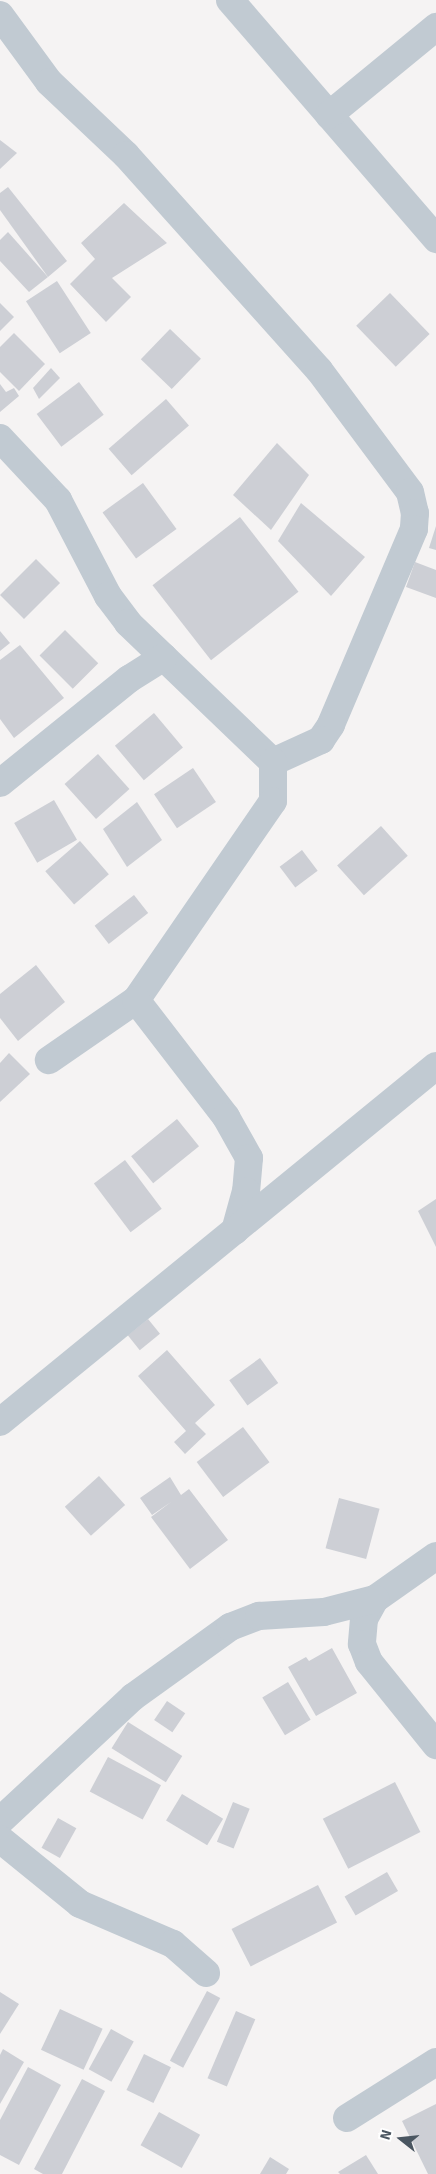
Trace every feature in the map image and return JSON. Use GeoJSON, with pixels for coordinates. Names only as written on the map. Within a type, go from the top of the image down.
{"type":"FeatureCollection","features":[{"type":"Feature","properties":{"kind":"street"},"geometry":{"type":"LineString","coordinates":[[230,0],[436,239]]}},
{"type":"Feature","properties":{"kind":"street"},"geometry":{"type":"LineString","coordinates":[[0,15],[49,82],[126,155],[319,370],[410,492],[415,513],[414,529],[331,725],[322,740],[273,762]]}},
{"type":"Feature","properties":{"kind":"street"},"geometry":{"type":"LineString","coordinates":[[329,114],[436,27]]}},
{"type":"Feature","properties":{"kind":"street"},"geometry":{"type":"LineString","coordinates":[[0,438],[58,500],[108,596],[128,623],[273,762],[273,801],[136,1000],[50,1060]]}},
{"type":"Feature","properties":{"kind":"street"},"geometry":{"type":"LineString","coordinates":[[0,783],[129,679],[164,658]]}},
{"type":"Feature","properties":{"kind":"street"},"geometry":{"type":"LineString","coordinates":[[136,1000],[226,1117],[249,1158],[246,1191],[234,1231]]}},
{"type":"Feature","properties":{"kind":"street"},"geometry":{"type":"LineString","coordinates":[[0,1422],[436,1066]]}},
{"type":"Feature","properties":{"kind":"street"},"geometry":{"type":"LineString","coordinates":[[0,1821],[133,1697],[195,1650],[230,1627],[259,1616],[324,1612],[375,1599],[436,1556]]}},
{"type":"Feature","properties":{"kind":"street"},"geometry":{"type":"LineString","coordinates":[[375,1599],[364,1619],[362,1644],[369,1662],[436,1745]]}},
{"type":"Feature","properties":{"kind":"street"},"geometry":{"type":"LineString","coordinates":[[324,1612],[362,1644]]}},
{"type":"Feature","properties":{"kind":"street"},"geometry":{"type":"LineString","coordinates":[[0,1839],[80,1904],[173,1944],[206,1973]]}},
{"type":"Feature","properties":{"kind":"street"},"geometry":{"type":"LineString","coordinates":[[347,2118],[436,2062]]}},
{"type":"Feature","properties":{"kind":"building"},"geometry":{"type":"Polygon","coordinates":[[[0,140],[17,153],[0,169],[0,140]]]}},
{"type":"Feature","properties":{"kind":"building"},"geometry":{"type":"Polygon","coordinates":[[[8,187],[67,261],[48,277],[0,210],[0,193],[8,187]]]}},
{"type":"Feature","properties":{"kind":"building"},"geometry":{"type":"Polygon","coordinates":[[[124,203],[167,243],[112,278],[131,297],[106,322],[70,284],[95,259],[81,243],[124,203]]]}},
{"type":"Feature","properties":{"kind":"building"},"geometry":{"type":"Polygon","coordinates":[[[8,232],[48,277],[29,292],[0,261],[0,240],[8,232]]]}},
{"type":"Feature","properties":{"kind":"building"},"geometry":{"type":"Polygon","coordinates":[[[57,281],[91,333],[60,353],[26,301],[57,281]]]}},
{"type":"Feature","properties":{"kind":"building"},"geometry":{"type":"Polygon","coordinates":[[[390,293],[430,334],[396,367],[356,326],[390,293]]]}},
{"type":"Feature","properties":{"kind":"building"},"geometry":{"type":"Polygon","coordinates":[[[0,303],[14,317],[0,331],[0,303]]]}},
{"type":"Feature","properties":{"kind":"building"},"geometry":{"type":"Polygon","coordinates":[[[170,329],[201,359],[172,389],[141,359],[170,329]]]}},
{"type":"Feature","properties":{"kind":"building"},"geometry":{"type":"Polygon","coordinates":[[[14,333],[45,364],[19,391],[0,372],[0,347],[14,333]]]}},
{"type":"Feature","properties":{"kind":"building"},"geometry":{"type":"Polygon","coordinates":[[[51,368],[60,378],[39,399],[33,388],[51,368]]]}},
{"type":"Feature","properties":{"kind":"building"},"geometry":{"type":"Polygon","coordinates":[[[79,382],[104,415],[61,447],[37,414],[79,382]]]}},
{"type":"Feature","properties":{"kind":"building"},"geometry":{"type":"Polygon","coordinates":[[[0,384],[6,392],[14,388],[19,396],[0,412],[0,384]]]}},
{"type":"Feature","properties":{"kind":"building"},"geometry":{"type":"Polygon","coordinates":[[[166,399],[189,425],[132,475],[109,449],[166,399]]]}},
{"type":"Feature","properties":{"kind":"building"},"geometry":{"type":"Polygon","coordinates":[[[277,443],[309,475],[271,530],[233,495],[277,443]]]}},
{"type":"Feature","properties":{"kind":"building"},"geometry":{"type":"Polygon","coordinates":[[[143,483],[177,529],[136,559],[103,512],[143,483]]]}},
{"type":"Feature","properties":{"kind":"building"},"geometry":{"type":"Polygon","coordinates":[[[301,503],[365,557],[331,596],[278,541],[301,503]]]}},
{"type":"Feature","properties":{"kind":"building"},"geometry":{"type":"Polygon","coordinates":[[[240,517],[298,592],[211,660],[153,585],[240,517]]]}},
{"type":"Feature","properties":{"kind":"building"},"geometry":{"type":"Polygon","coordinates":[[[436,526],[436,550],[429,548],[436,526]]]}},
{"type":"Feature","properties":{"kind":"building"},"geometry":{"type":"Polygon","coordinates":[[[36,559],[60,583],[24,619],[0,595],[36,559]]]}},
{"type":"Feature","properties":{"kind":"building"},"geometry":{"type":"Polygon","coordinates":[[[415,562],[436,570],[436,598],[406,587],[415,562]]]}},
{"type":"Feature","properties":{"kind":"building"},"geometry":{"type":"Polygon","coordinates":[[[65,630],[98,663],[73,689],[40,655],[65,630]]]}},
{"type":"Feature","properties":{"kind":"building"},"geometry":{"type":"Polygon","coordinates":[[[0,631],[10,643],[0,651],[0,631]]]}},
{"type":"Feature","properties":{"kind":"building"},"geometry":{"type":"Polygon","coordinates":[[[20,645],[64,698],[14,738],[0,719],[0,660],[20,645]]]}},
{"type":"Feature","properties":{"kind":"building"},"geometry":{"type":"Polygon","coordinates":[[[154,713],[183,747],[144,780],[115,746],[154,713]]]}},
{"type":"Feature","properties":{"kind":"building"},"geometry":{"type":"Polygon","coordinates":[[[98,754],[129,789],[96,819],[65,784],[98,754]]]}},
{"type":"Feature","properties":{"kind":"building"},"geometry":{"type":"Polygon","coordinates":[[[193,768],[216,802],[177,828],[154,794],[193,768]]]}},
{"type":"Feature","properties":{"kind":"building"},"geometry":{"type":"Polygon","coordinates":[[[54,800],[77,840],[37,863],[14,823],[54,800]]]}},
{"type":"Feature","properties":{"kind":"building"},"geometry":{"type":"Polygon","coordinates":[[[137,802],[162,840],[127,867],[103,829],[137,802]]]}},
{"type":"Feature","properties":{"kind":"building"},"geometry":{"type":"Polygon","coordinates":[[[381,826],[408,856],[364,895],[337,865],[381,826]]]}},
{"type":"Feature","properties":{"kind":"building"},"geometry":{"type":"Polygon","coordinates":[[[80,841],[109,874],[74,904],[45,871],[80,841]]]}},
{"type":"Feature","properties":{"kind":"building"},"geometry":{"type":"Polygon","coordinates":[[[302,850],[318,871],[295,888],[280,867],[302,850]]]}},
{"type":"Feature","properties":{"kind":"building"},"geometry":{"type":"Polygon","coordinates":[[[134,895],[148,913],[109,944],[95,926],[134,895]]]}},
{"type":"Feature","properties":{"kind":"building"},"geometry":{"type":"Polygon","coordinates":[[[36,965],[65,1002],[18,1041],[0,1018],[0,994],[36,965]]]}},
{"type":"Feature","properties":{"kind":"building"},"geometry":{"type":"Polygon","coordinates":[[[9,1053],[30,1074],[0,1102],[0,1063],[9,1053]]]}},
{"type":"Feature","properties":{"kind":"building"},"geometry":{"type":"Polygon","coordinates":[[[177,1119],[199,1146],[153,1183],[131,1156],[177,1119]]]}},
{"type":"Feature","properties":{"kind":"building"},"geometry":{"type":"Polygon","coordinates":[[[125,1160],[162,1209],[131,1232],[94,1183],[125,1160]]]}},
{"type":"Feature","properties":{"kind":"building"},"geometry":{"type":"Polygon","coordinates":[[[436,1199],[436,1247],[418,1211],[436,1199]]]}},
{"type":"Feature","properties":{"kind":"building"},"geometry":{"type":"Polygon","coordinates":[[[148,1319],[160,1334],[140,1350],[128,1335],[148,1319]]]}},
{"type":"Feature","properties":{"kind":"building"},"geometry":{"type":"Polygon","coordinates":[[[167,1350],[215,1405],[195,1423],[206,1434],[185,1454],[174,1442],[186,1431],[138,1376],[167,1350]]]}},
{"type":"Feature","properties":{"kind":"building"},"geometry":{"type":"Polygon","coordinates":[[[260,1358],[278,1383],[247,1405],[229,1380],[260,1358]]]}},
{"type":"Feature","properties":{"kind":"building"},"geometry":{"type":"Polygon","coordinates":[[[243,1427],[269,1462],[223,1497],[197,1462],[243,1427]]]}},
{"type":"Feature","properties":{"kind":"building"},"geometry":{"type":"Polygon","coordinates":[[[99,1476],[125,1505],[91,1536],[65,1507],[99,1476]]]}},
{"type":"Feature","properties":{"kind":"building"},"geometry":{"type":"Polygon","coordinates":[[[170,1477],[181,1495],[189,1489],[228,1540],[190,1569],[151,1517],[171,1502],[152,1515],[140,1498],[170,1477]]]}},
{"type":"Feature","properties":{"kind":"building"},"geometry":{"type":"Polygon","coordinates":[[[339,1498],[380,1509],[366,1559],[326,1548],[339,1498]]]}},
{"type":"Feature","properties":{"kind":"building"},"geometry":{"type":"Polygon","coordinates":[[[332,1648],[357,1693],[316,1716],[288,1667],[306,1657],[309,1661],[332,1648]]]}},
{"type":"Feature","properties":{"kind":"building"},"geometry":{"type":"Polygon","coordinates":[[[288,1682],[311,1720],[285,1735],[262,1697],[288,1682]]]}},
{"type":"Feature","properties":{"kind":"building"},"geometry":{"type":"Polygon","coordinates":[[[167,1701],[185,1713],[172,1732],[154,1720],[167,1701]]]}},
{"type":"Feature","properties":{"kind":"building"},"geometry":{"type":"Polygon","coordinates":[[[128,1722],[182,1756],[166,1782],[112,1748],[128,1722]]]}},
{"type":"Feature","properties":{"kind":"building"},"geometry":{"type":"Polygon","coordinates":[[[108,1757],[161,1785],[143,1820],[90,1791],[108,1757]]]}},
{"type":"Feature","properties":{"kind":"building"},"geometry":{"type":"Polygon","coordinates":[[[395,1782],[420,1832],[348,1869],[323,1819],[395,1782]]]}},
{"type":"Feature","properties":{"kind":"building"},"geometry":{"type":"Polygon","coordinates":[[[182,1794],[223,1819],[207,1845],[166,1821],[182,1794]]]}},
{"type":"Feature","properties":{"kind":"building"},"geometry":{"type":"Polygon","coordinates":[[[233,1802],[250,1809],[234,1849],[217,1842],[233,1802]]]}},
{"type":"Feature","properties":{"kind":"building"},"geometry":{"type":"Polygon","coordinates":[[[58,1818],[76,1828],[60,1858],[42,1848],[58,1818]]]}},
{"type":"Feature","properties":{"kind":"building"},"geometry":{"type":"Polygon","coordinates":[[[387,1872],[398,1891],[356,1916],[345,1897],[387,1872]]]}},
{"type":"Feature","properties":{"kind":"building"},"geometry":{"type":"Polygon","coordinates":[[[318,1885],[337,1922],[251,1966],[232,1929],[318,1885]]]}},
{"type":"Feature","properties":{"kind":"building"},"geometry":{"type":"Polygon","coordinates":[[[207,1991],[220,1998],[183,2068],[170,2061],[207,1991]]]}},
{"type":"Feature","properties":{"kind":"building"},"geometry":{"type":"Polygon","coordinates":[[[0,1992],[19,2004],[0,2034],[0,1992]]]}},
{"type":"Feature","properties":{"kind":"building"},"geometry":{"type":"Polygon","coordinates":[[[60,2009],[103,2029],[84,2070],[41,2050],[60,2009]]]}},
{"type":"Feature","properties":{"kind":"building"},"geometry":{"type":"Polygon","coordinates":[[[236,2011],[255,2019],[227,2086],[207,2078],[236,2011]]]}},
{"type":"Feature","properties":{"kind":"building"},"geometry":{"type":"Polygon","coordinates":[[[111,2029],[134,2042],[111,2082],[89,2069],[111,2029]]]}},
{"type":"Feature","properties":{"kind":"building"},"geometry":{"type":"Polygon","coordinates":[[[3,2049],[24,2062],[0,2104],[0,2055],[3,2049]]]}},
{"type":"Feature","properties":{"kind":"building"},"geometry":{"type":"Polygon","coordinates":[[[144,2054],[171,2067],[153,2103],[126,2090],[144,2054]]]}},
{"type":"Feature","properties":{"kind":"building"},"geometry":{"type":"Polygon","coordinates":[[[28,2067],[61,2085],[19,2165],[0,2155],[0,2120],[28,2067]]]}},
{"type":"Feature","properties":{"kind":"building"},"geometry":{"type":"Polygon","coordinates":[[[82,2079],[105,2091],[62,2174],[43,2174],[34,2169],[82,2079]]]}},
{"type":"Feature","properties":{"kind":"building"},"geometry":{"type":"Polygon","coordinates":[[[436,2104],[436,2174],[428,2174],[402,2121],[436,2104]]]}},
{"type":"Feature","properties":{"kind":"building"},"geometry":{"type":"Polygon","coordinates":[[[159,2112],[200,2135],[182,2168],[141,2145],[159,2112]]]}},
{"type":"Feature","properties":{"kind":"building"},"geometry":{"type":"Polygon","coordinates":[[[366,2155],[378,2174],[340,2174],[338,2172],[366,2155]]]}},
{"type":"Feature","properties":{"kind":"building"},"geometry":{"type":"Polygon","coordinates":[[[270,2157],[289,2169],[286,2174],[260,2174],[270,2157]]]}}]}
